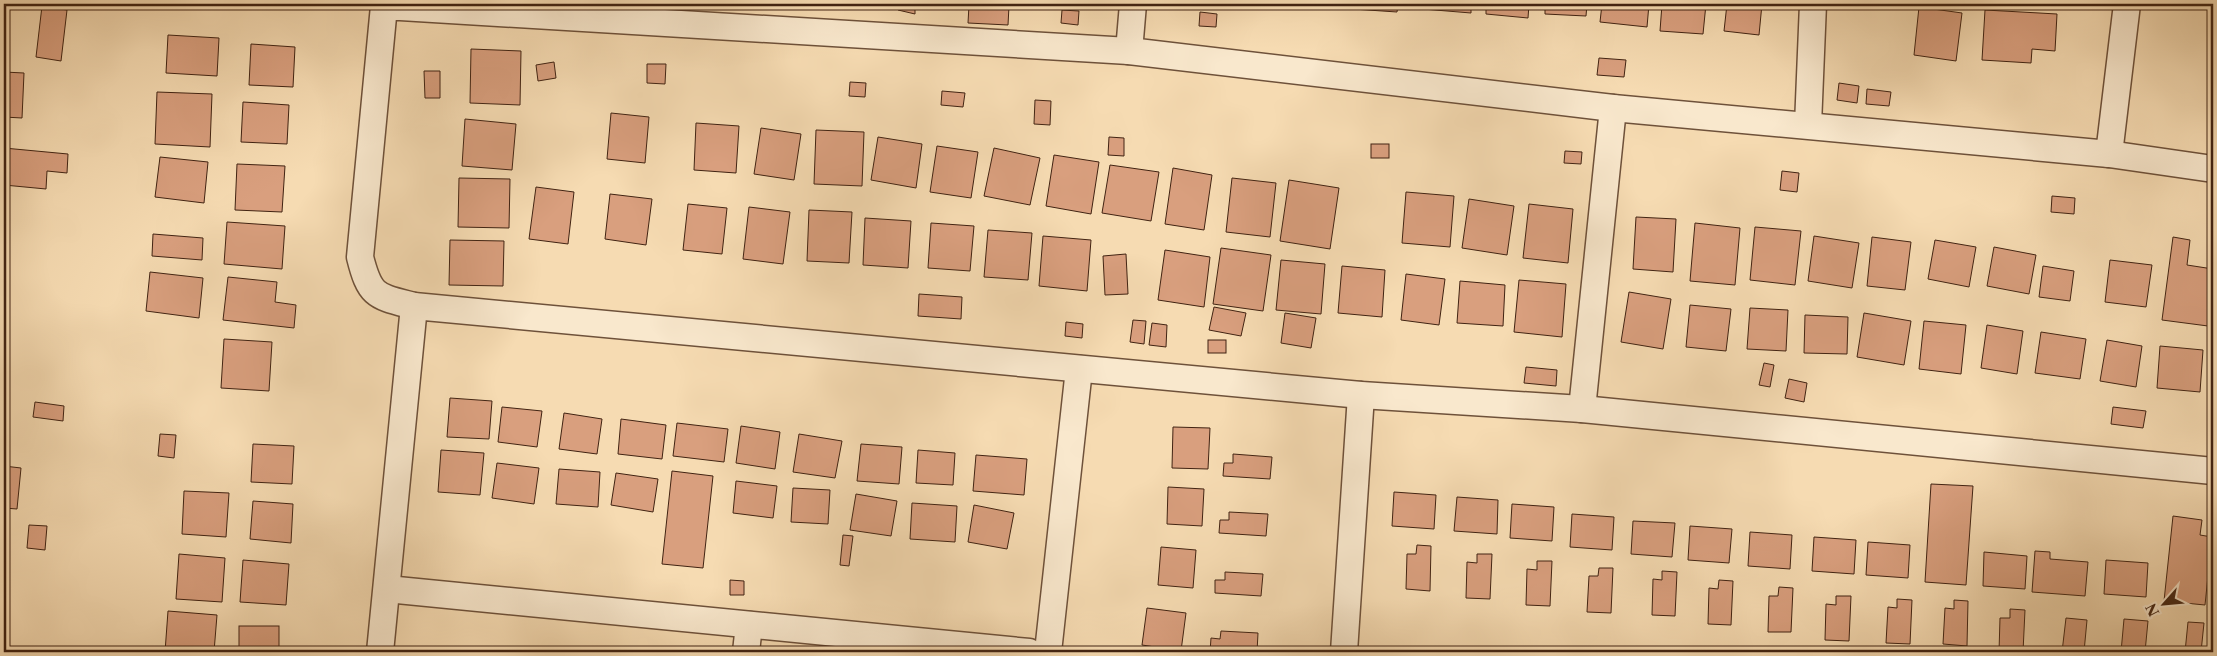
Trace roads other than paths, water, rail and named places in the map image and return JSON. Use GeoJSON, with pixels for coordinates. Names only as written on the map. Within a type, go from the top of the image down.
{"type":"FeatureCollection","features":[{"type":"Feature","properties":{"kind":"street"},"geometry":{"type":"LineString","coordinates":[[1129,51],[1133,4]]}},
{"type":"Feature","properties":{"kind":"street"},"geometry":{"type":"LineString","coordinates":[[1808,125],[1813,4]]}},
{"type":"Feature","properties":{"kind":"street"},"geometry":{"type":"LineString","coordinates":[[2109,154],[2126,4]]}},
{"type":"Feature","properties":{"kind":"street"},"geometry":{"type":"LineString","coordinates":[[2213,169],[2109,154],[1613,108],[1129,51],[373,5],[360,257],[366,282],[381,297],[414,306],[1361,395],[1582,409],[2213,471]]}},
{"type":"Feature","properties":{"kind":"street"},"geometry":{"type":"LineString","coordinates":[[1582,409],[1613,108]]}},
{"type":"Feature","properties":{"kind":"street"},"geometry":{"type":"LineString","coordinates":[[380,652],[414,306]]}},
{"type":"Feature","properties":{"kind":"street"},"geometry":{"type":"LineString","coordinates":[[1048,652],[1079,369]]}},
{"type":"Feature","properties":{"kind":"street"},"geometry":{"type":"LineString","coordinates":[[1344,652],[1361,395]]}},
{"type":"Feature","properties":{"kind":"street"},"geometry":{"type":"LineString","coordinates":[[387,589],[1029,652]]}},
{"type":"Feature","properties":{"kind":"street"},"geometry":{"type":"LineString","coordinates":[[746,652],[749,625]]}}]}
